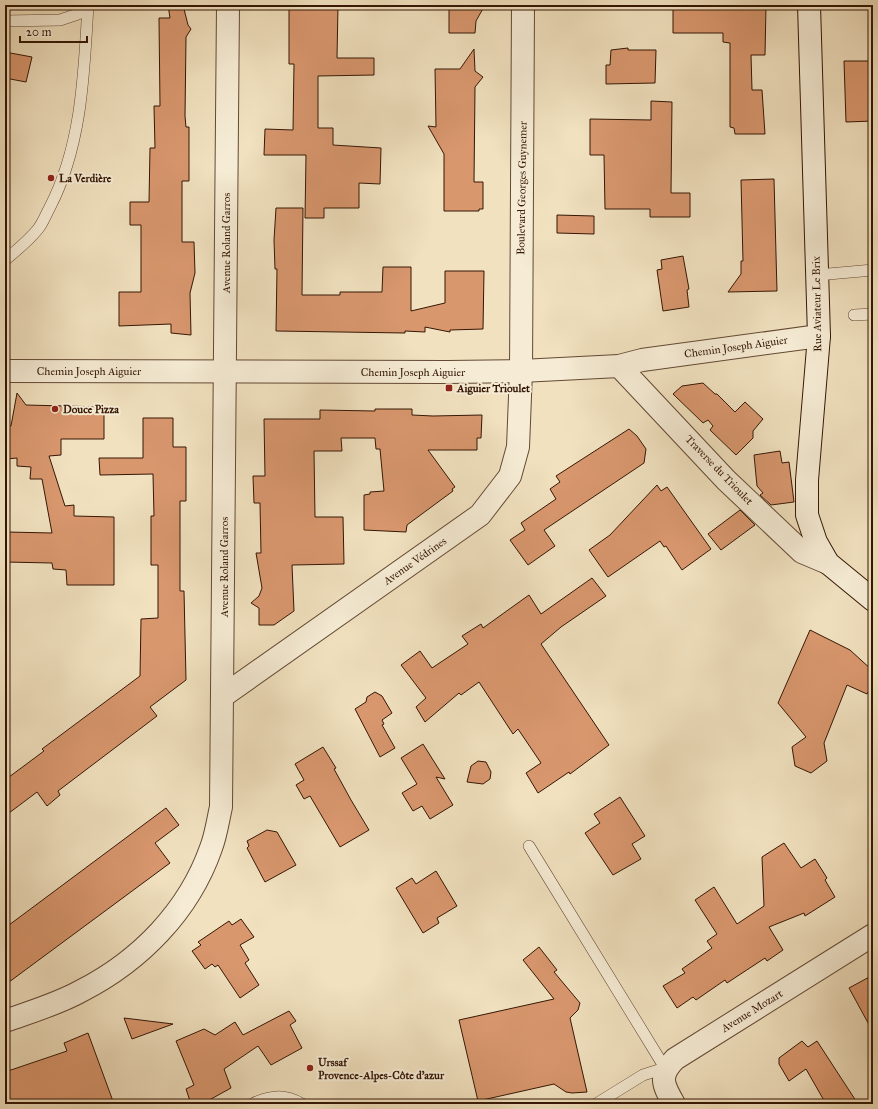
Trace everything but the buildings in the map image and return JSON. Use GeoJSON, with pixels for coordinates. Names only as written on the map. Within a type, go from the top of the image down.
{"type":"FeatureCollection","features":[{"type":"Feature","properties":{"kind":"street","name":"Avenue Roland Garros"},"geometry":{"type":"LineString","coordinates":[[5,1021],[80,992],[121,968],[166,927],[191,892],[211,848],[221,807],[228,5]]}},
{"type":"Feature","properties":{"kind":"street","name":"Boulevard Georges Guynemer"},"geometry":{"type":"LineString","coordinates":[[521,371],[524,5]]}},
{"type":"Feature","properties":{"kind":"street","name":"Rue Aviateur Le Brix"},"geometry":{"type":"LineString","coordinates":[[810,5],[819,336],[807,480],[807,516],[816,542],[828,563],[873,600]]}},
{"type":"Feature","properties":{"kind":"street","name":"Chemin Joseph Aiguier"},"geometry":{"type":"LineString","coordinates":[[5,371],[521,371],[619,366],[649,359],[819,336]]}},
{"type":"Feature","properties":{"kind":"street","name":"Traverse du Trioulet"},"geometry":{"type":"LineString","coordinates":[[619,366],[726,480],[802,552],[828,563]]}},
{"type":"Feature","properties":{"kind":"street","name":"Avenue Védrines"},"geometry":{"type":"LineString","coordinates":[[223,696],[480,515],[510,476],[518,447],[521,371]]}},
{"type":"Feature","properties":{"kind":"street","name":"Avenue Mozart"},"geometry":{"type":"LineString","coordinates":[[665,1068],[675,1059],[873,935]]}},
{"type":"Feature","properties":{"kind":"street"},"geometry":{"type":"LineString","coordinates":[[665,1068],[664,1081],[666,1090],[674,1104]]}},
{"type":"Feature","properties":{"kind":"lane"},"geometry":{"type":"LineString","coordinates":[[5,21],[60,20],[78,14],[87,5]]}},
{"type":"Feature","properties":{"kind":"lane"},"geometry":{"type":"LineString","coordinates":[[5,260],[39,228],[60,186],[79,117],[84,76],[87,5]]}},
{"type":"Feature","properties":{"kind":"lane"},"geometry":{"type":"LineString","coordinates":[[817,275],[873,270]]}},
{"type":"Feature","properties":{"kind":"lane"},"geometry":{"type":"LineString","coordinates":[[854,315],[873,314]]}},
{"type":"Feature","properties":{"kind":"lane"},"geometry":{"type":"LineString","coordinates":[[529,846],[665,1068],[643,1075],[596,1104]]}},
{"type":"Feature","properties":{"kind":"lane"},"geometry":{"type":"LineString","coordinates":[[252,1104],[275,1097],[291,1098],[302,1104]]}},
{"type":"Feature","properties":{"kind":"place","name":"La Verdière"},"geometry":{"type":"Point","coordinates":[51,178]}},
{"type":"Feature","properties":{"kind":"place","name":"Aiguier Trioulet"},"geometry":{"type":"Point","coordinates":[449,388]}},
{"type":"Feature","properties":{"kind":"place","name":"Douce Pizza"},"geometry":{"type":"Point","coordinates":[55,409]}},
{"type":"Feature","properties":{"kind":"place","name":"Urssaf Provence-Alpes-Côte d'azur"},"geometry":{"type":"Point","coordinates":[310,1068]}}]}
